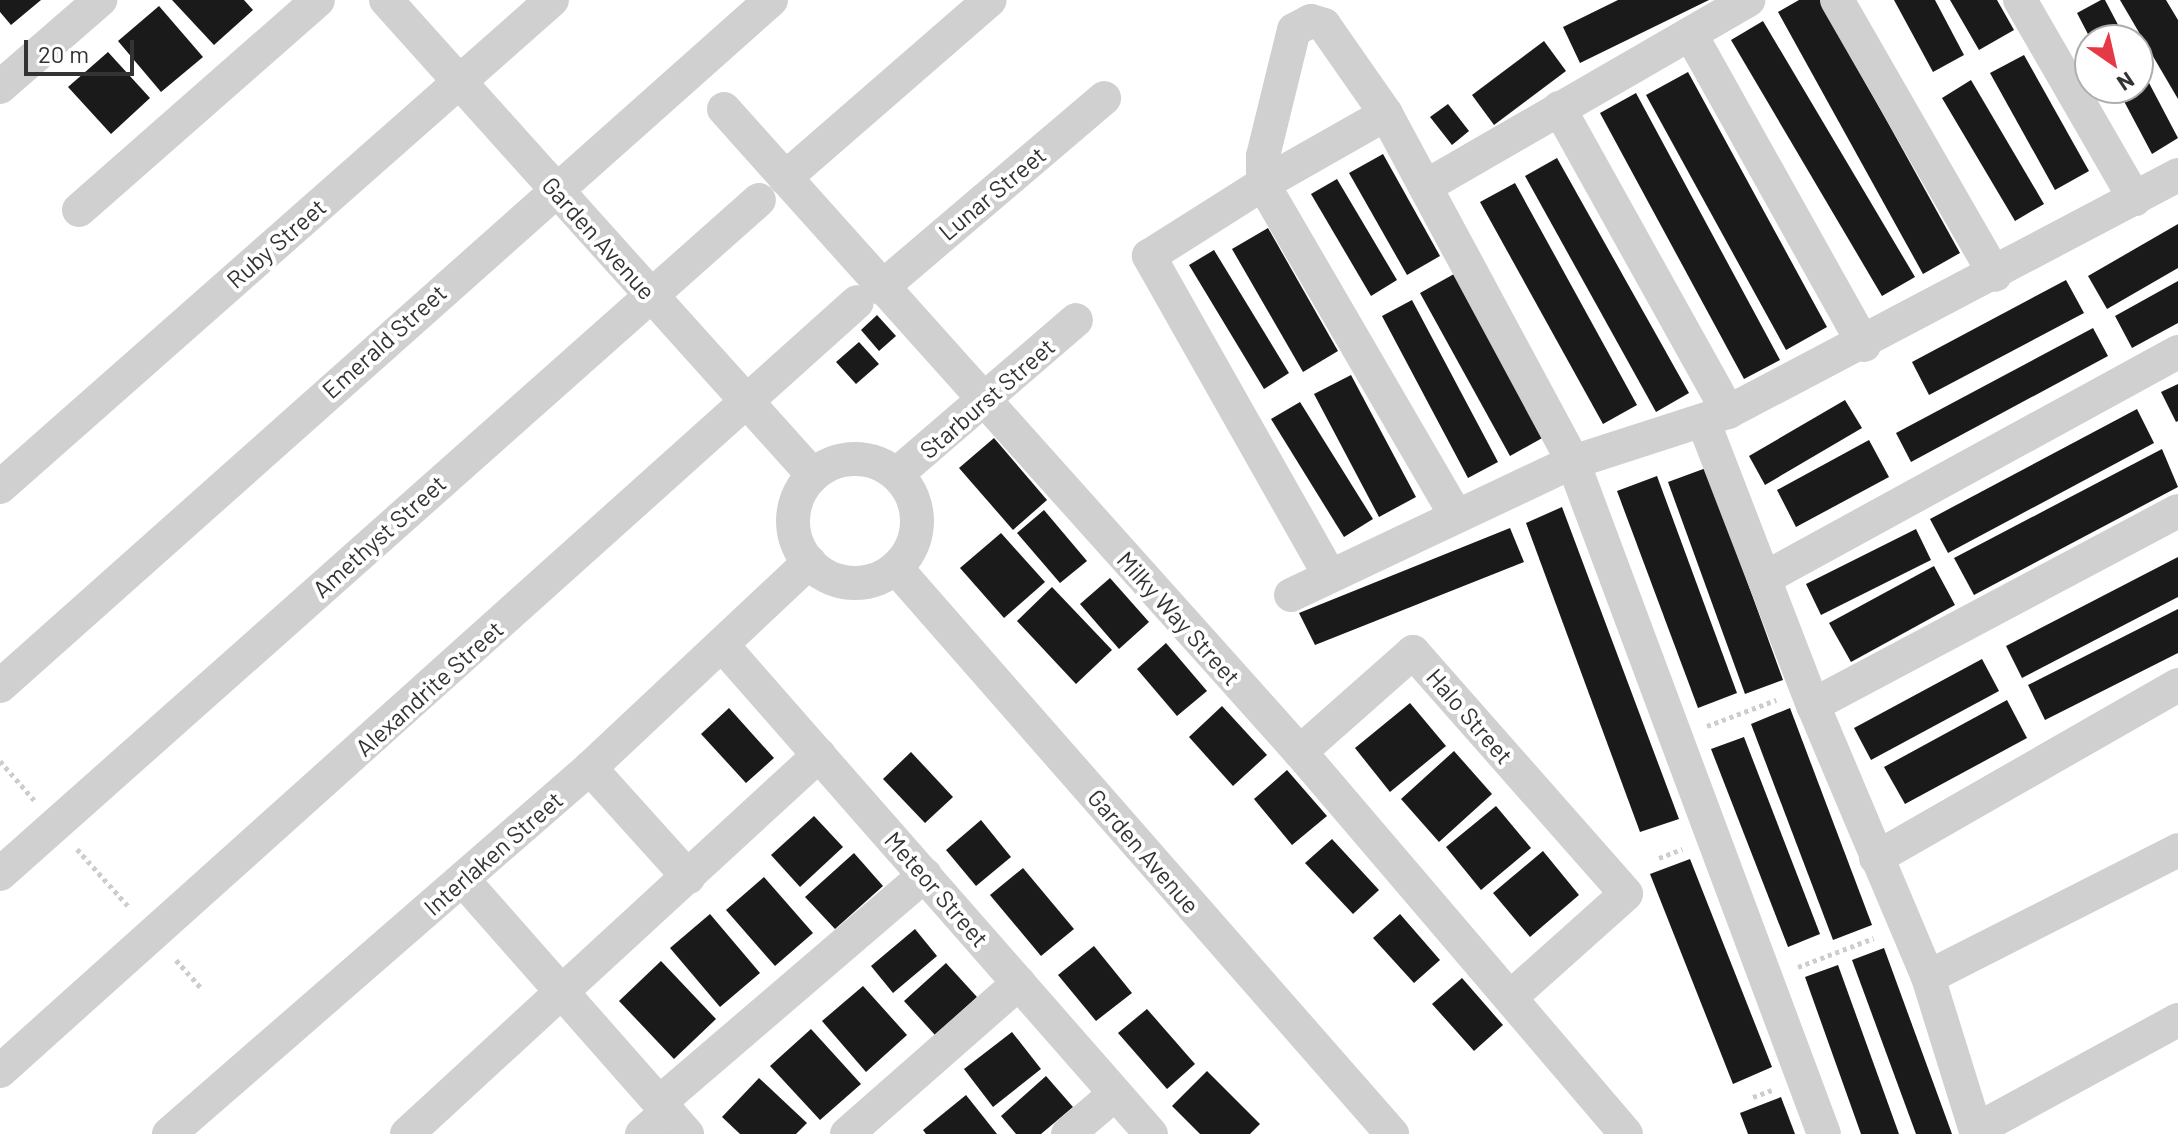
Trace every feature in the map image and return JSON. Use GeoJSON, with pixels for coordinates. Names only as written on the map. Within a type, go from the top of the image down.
{"type":"FeatureCollection","features":[{"type":"Feature","properties":{"kind":"street"},"geometry":{"type":"LineString","coordinates":[[0,87],[100,0]]}},
{"type":"Feature","properties":{"kind":"street"},"geometry":{"type":"LineString","coordinates":[[79,210],[318,0]]}},
{"type":"Feature","properties":{"kind":"street","name":"Garden Avenue"},"geometry":{"type":"LineString","coordinates":[[386,0],[813,475]]}},
{"type":"Feature","properties":{"kind":"street","name":"Ruby Street"},"geometry":{"type":"LineString","coordinates":[[0,487],[552,0]]}},
{"type":"Feature","properties":{"kind":"street","name":"Emerald Street"},"geometry":{"type":"LineString","coordinates":[[0,686],[555,188],[771,0]]}},
{"type":"Feature","properties":{"kind":"street"},"geometry":{"type":"LineString","coordinates":[[785,178],[990,0]]}},
{"type":"Feature","properties":{"kind":"street"},"geometry":{"type":"LineString","coordinates":[[1428,185],[1749,0]]}},
{"type":"Feature","properties":{"kind":"street"},"geometry":{"type":"LineString","coordinates":[[1837,0],[1995,275]]}},
{"type":"Feature","properties":{"kind":"street"},"geometry":{"type":"LineString","coordinates":[[2020,0],[2135,199]]}},
{"type":"Feature","properties":{"kind":"street"},"geometry":{"type":"LineString","coordinates":[[1456,516],[1263,184],[1263,156],[1294,30],[1301,23],[1324,25],[1386,114],[1428,185],[1573,462],[1824,1134]]}},
{"type":"Feature","properties":{"kind":"street"},"geometry":{"type":"LineString","coordinates":[[1691,35],[1864,345]]}},
{"type":"Feature","properties":{"kind":"street","name":"Lunar Street"},"geometry":{"type":"LineString","coordinates":[[869,295],[1104,98]]}},
{"type":"Feature","properties":{"kind":"street"},"geometry":{"type":"LineString","coordinates":[[1559,108],[1716,418],[1765,578],[1810,697],[1928,977],[1976,1132],[2178,1020]]}},
{"type":"Feature","properties":{"kind":"street","name":"Milky Way Street"},"geometry":{"type":"LineString","coordinates":[[724,109],[785,178],[869,295],[985,402],[1300,752],[1512,996],[1626,1134]]}},
{"type":"Feature","properties":{"kind":"street"},"geometry":{"type":"LineString","coordinates":[[1330,576],[1149,256],[1263,184],[1386,114]]}},
{"type":"Feature","properties":{"kind":"street"},"geometry":{"type":"LineString","coordinates":[[1291,595],[1573,462],[1716,418],[1864,345],[2178,175]]}},
{"type":"Feature","properties":{"kind":"street","name":"Amethyst Street"},"geometry":{"type":"LineString","coordinates":[[0,874],[649,294],[759,200]]}},
{"type":"Feature","properties":{"kind":"street","name":"Alexandrite Street"},"geometry":{"type":"LineString","coordinates":[[0,1071],[869,295]]}},
{"type":"Feature","properties":{"kind":"street","name":"Starburst Street"},"geometry":{"type":"LineString","coordinates":[[897,474],[985,402],[1076,320]]}},
{"type":"Feature","properties":{"kind":"street"},"geometry":{"type":"LineString","coordinates":[[1765,578],[2178,352]]}},
{"type":"Feature","properties":{"kind":"street"},"geometry":{"type":"LineString","coordinates":[[855,459],[878,462],[897,474],[917,511],[917,532],[896,568],[875,580],[851,583],[828,577],[809,562],[793,528],[794,509],[813,475],[832,463],[855,459]]}},
{"type":"Feature","properties":{"kind":"street"},"geometry":{"type":"LineString","coordinates":[[1810,697],[2178,511]]}},
{"type":"Feature","properties":{"kind":"street","name":"Interlaken Street"},"geometry":{"type":"LineString","coordinates":[[169,1134],[590,768],[809,562]]}},
{"type":"Feature","properties":{"kind":"street","name":"Garden Avenue"},"geometry":{"type":"LineString","coordinates":[[896,568],[1392,1134]]}},
{"type":"Feature","properties":{"kind":"street","name":"Meteor Street"},"geometry":{"type":"LineString","coordinates":[[723,646],[1151,1134]]}},
{"type":"Feature","properties":{"kind":"street","name":"Halo Street"},"geometry":{"type":"LineString","coordinates":[[1300,752],[1413,652],[1626,894],[1512,996]]}},
{"type":"Feature","properties":{"kind":"street"},"geometry":{"type":"LineString","coordinates":[[1876,858],[2178,685]]}},
{"type":"Feature","properties":{"kind":"street"},"geometry":{"type":"LineString","coordinates":[[407,1134],[564,993],[819,755]]}},
{"type":"Feature","properties":{"kind":"street"},"geometry":{"type":"LineString","coordinates":[[590,768],[688,877]]}},
{"type":"Feature","properties":{"kind":"street"},"geometry":{"type":"LineString","coordinates":[[1928,977],[2178,850]]}},
{"type":"Feature","properties":{"kind":"street"},"geometry":{"type":"LineString","coordinates":[[642,1134],[672,1116],[925,875]]}},
{"type":"Feature","properties":{"kind":"street"},"geometry":{"type":"LineString","coordinates":[[463,880],[672,1116]]}},
{"type":"Feature","properties":{"kind":"street"},"geometry":{"type":"LineString","coordinates":[[847,1134],[1019,983]]}},
{"type":"Feature","properties":{"kind":"street"},"geometry":{"type":"LineString","coordinates":[[1068,1134],[1115,1094]]}},
{"type":"Feature","properties":{"kind":"path"},"geometry":{"type":"LineString","coordinates":[[1675,737],[1810,697]]}},
{"type":"Feature","properties":{"kind":"path"},"geometry":{"type":"LineString","coordinates":[[0,761],[202,989]]}},
{"type":"Feature","properties":{"kind":"path"},"geometry":{"type":"LineString","coordinates":[[1766,979],[1905,926]]}},
{"type":"Feature","properties":{"kind":"building"},"geometry":{"type":"Polygon","coordinates":[[[0,0],[41,0],[11,25],[0,12],[0,0]]]}},
{"type":"Feature","properties":{"kind":"building"},"geometry":{"type":"Polygon","coordinates":[[[172,0],[244,0],[253,10],[214,45],[172,0]]]}},
{"type":"Feature","properties":{"kind":"building"},"geometry":{"type":"Polygon","coordinates":[[[1618,0],[1709,0],[1580,63],[1563,27],[1618,0]]]}},
{"type":"Feature","properties":{"kind":"building"},"geometry":{"type":"Polygon","coordinates":[[[1799,0],[1820,0],[1960,253],[1923,274],[1778,12],[1799,0]]]}},
{"type":"Feature","properties":{"kind":"building"},"geometry":{"type":"Polygon","coordinates":[[[1894,0],[1935,0],[1964,55],[1933,72],[1894,0]]]}},
{"type":"Feature","properties":{"kind":"building"},"geometry":{"type":"Polygon","coordinates":[[[1950,0],[1997,0],[2014,30],[1979,50],[1950,0]]]}},
{"type":"Feature","properties":{"kind":"building"},"geometry":{"type":"Polygon","coordinates":[[[2105,0],[2118,24],[2083,24],[2077,13],[2105,0]]]}},
{"type":"Feature","properties":{"kind":"building"},"geometry":{"type":"Polygon","coordinates":[[[2120,0],[2166,0],[2178,20],[2178,99],[2154,58],[2154,24],[2134,24],[2120,0]]]}},
{"type":"Feature","properties":{"kind":"building"},"geometry":{"type":"Polygon","coordinates":[[[159,6],[203,57],[161,92],[118,41],[159,6]]]}},
{"type":"Feature","properties":{"kind":"building"},"geometry":{"type":"Polygon","coordinates":[[[1763,21],[1915,277],[1882,296],[1731,40],[1763,21]]]}},
{"type":"Feature","properties":{"kind":"building"},"geometry":{"type":"Polygon","coordinates":[[[1544,41],[1566,71],[1494,125],[1472,95],[1544,41]]]}},
{"type":"Feature","properties":{"kind":"building"},"geometry":{"type":"Polygon","coordinates":[[[108,52],[150,98],[111,134],[68,87],[108,52]]]}},
{"type":"Feature","properties":{"kind":"building"},"geometry":{"type":"Polygon","coordinates":[[[2024,55],[2089,171],[2055,190],[1990,73],[2024,55]]]}},
{"type":"Feature","properties":{"kind":"building"},"geometry":{"type":"Polygon","coordinates":[[[1688,72],[1827,327],[1786,350],[1646,95],[1688,72]]]}},
{"type":"Feature","properties":{"kind":"building"},"geometry":{"type":"Polygon","coordinates":[[[1971,80],[2044,204],[2015,221],[1942,98],[1971,80]]]}},
{"type":"Feature","properties":{"kind":"building"},"geometry":{"type":"Polygon","coordinates":[[[2154,92],[2178,138],[2152,154],[2125,104],[2154,104],[2154,92]]]}},
{"type":"Feature","properties":{"kind":"building"},"geometry":{"type":"Polygon","coordinates":[[[1636,93],[1780,360],[1744,379],[1600,113],[1636,93]]]}},
{"type":"Feature","properties":{"kind":"building"},"geometry":{"type":"Polygon","coordinates":[[[1448,104],[1469,131],[1452,145],[1430,117],[1448,104]]]}},
{"type":"Feature","properties":{"kind":"building"},"geometry":{"type":"Polygon","coordinates":[[[1383,154],[1440,256],[1407,275],[1349,173],[1383,154]]]}},
{"type":"Feature","properties":{"kind":"building"},"geometry":{"type":"Polygon","coordinates":[[[1557,158],[1689,393],[1656,412],[1525,176],[1557,158]]]}},
{"type":"Feature","properties":{"kind":"building"},"geometry":{"type":"Polygon","coordinates":[[[1337,179],[1397,280],[1371,296],[1311,194],[1337,179]]]}},
{"type":"Feature","properties":{"kind":"building"},"geometry":{"type":"Polygon","coordinates":[[[1515,183],[1637,405],[1603,424],[1480,202],[1515,183]]]}},
{"type":"Feature","properties":{"kind":"building"},"geometry":{"type":"Polygon","coordinates":[[[2178,224],[2178,268],[2107,309],[2088,276],[2178,224]]]}},
{"type":"Feature","properties":{"kind":"building"},"geometry":{"type":"Polygon","coordinates":[[[1268,228],[1338,351],[1303,372],[1232,249],[1268,228]]]}},
{"type":"Feature","properties":{"kind":"building"},"geometry":{"type":"Polygon","coordinates":[[[1214,250],[1289,373],[1264,389],[1189,265],[1214,250]]]}},
{"type":"Feature","properties":{"kind":"building"},"geometry":{"type":"Polygon","coordinates":[[[1454,274],[1544,437],[1510,456],[1420,293],[1454,274]]]}},
{"type":"Feature","properties":{"kind":"building"},"geometry":{"type":"Polygon","coordinates":[[[2066,280],[2084,313],[1929,395],[1912,362],[2066,280]]]}},
{"type":"Feature","properties":{"kind":"building"},"geometry":{"type":"Polygon","coordinates":[[[2178,281],[2178,323],[2132,348],[2115,316],[2178,281]]]}},
{"type":"Feature","properties":{"kind":"building"},"geometry":{"type":"Polygon","coordinates":[[[1412,300],[1498,462],[1468,478],[1382,316],[1412,300]]]}},
{"type":"Feature","properties":{"kind":"building"},"geometry":{"type":"Polygon","coordinates":[[[877,315],[896,336],[879,351],[861,330],[877,315]]]}},
{"type":"Feature","properties":{"kind":"building"},"geometry":{"type":"Polygon","coordinates":[[[2093,328],[2108,356],[1911,462],[1896,433],[2093,328]]]}},
{"type":"Feature","properties":{"kind":"building"},"geometry":{"type":"Polygon","coordinates":[[[859,342],[879,364],[856,384],[836,362],[859,342]]]}},
{"type":"Feature","properties":{"kind":"building"},"geometry":{"type":"Polygon","coordinates":[[[1351,375],[1416,497],[1379,517],[1314,394],[1351,375]]]}},
{"type":"Feature","properties":{"kind":"building"},"geometry":{"type":"Polygon","coordinates":[[[2178,384],[2178,421],[2176,422],[2161,392],[2178,384]]]}},
{"type":"Feature","properties":{"kind":"building"},"geometry":{"type":"Polygon","coordinates":[[[1845,400],[1862,428],[1765,485],[1749,456],[1845,400]]]}},
{"type":"Feature","properties":{"kind":"building"},"geometry":{"type":"Polygon","coordinates":[[[1300,402],[1373,519],[1344,537],[1271,419],[1300,402]]]}},
{"type":"Feature","properties":{"kind":"building"},"geometry":{"type":"Polygon","coordinates":[[[2137,409],[2154,443],[1948,553],[1930,519],[2137,409]]]}},
{"type":"Feature","properties":{"kind":"building"},"geometry":{"type":"Polygon","coordinates":[[[994,438],[1047,500],[1013,530],[959,468],[994,438]]]}},
{"type":"Feature","properties":{"kind":"building"},"geometry":{"type":"Polygon","coordinates":[[[1869,440],[1889,477],[1796,527],[1777,490],[1869,440]]]}},
{"type":"Feature","properties":{"kind":"building"},"geometry":{"type":"Polygon","coordinates":[[[2162,449],[2178,487],[1974,595],[1954,558],[2162,449]]]}},
{"type":"Feature","properties":{"kind":"building"},"geometry":{"type":"Polygon","coordinates":[[[1706,468],[1783,680],[1745,694],[1668,482],[1706,468]]]}},
{"type":"Feature","properties":{"kind":"building"},"geometry":{"type":"Polygon","coordinates":[[[1657,476],[1737,693],[1698,708],[1617,491],[1657,476]]]}},
{"type":"Feature","properties":{"kind":"building"},"geometry":{"type":"Polygon","coordinates":[[[1562,507],[1679,819],[1640,832],[1526,523],[1562,507]]]}},
{"type":"Feature","properties":{"kind":"building"},"geometry":{"type":"Polygon","coordinates":[[[1044,510],[1087,561],[1060,583],[1017,533],[1044,510]]]}},
{"type":"Feature","properties":{"kind":"building"},"geometry":{"type":"Polygon","coordinates":[[[1510,528],[1524,562],[1315,645],[1299,613],[1510,528]]]}},
{"type":"Feature","properties":{"kind":"building"},"geometry":{"type":"Polygon","coordinates":[[[1916,529],[1931,560],[1821,615],[1806,584],[1916,529]]]}},
{"type":"Feature","properties":{"kind":"building"},"geometry":{"type":"Polygon","coordinates":[[[1001,533],[1045,582],[1004,618],[960,568],[1001,533]]]}},
{"type":"Feature","properties":{"kind":"building"},"geometry":{"type":"Polygon","coordinates":[[[2178,557],[2178,597],[2022,678],[2006,646],[2178,557]]]}},
{"type":"Feature","properties":{"kind":"building"},"geometry":{"type":"Polygon","coordinates":[[[1934,566],[1955,605],[1851,662],[1829,623],[1934,566]]]}},
{"type":"Feature","properties":{"kind":"building"},"geometry":{"type":"Polygon","coordinates":[[[1110,578],[1149,622],[1119,649],[1080,604],[1110,578]]]}},
{"type":"Feature","properties":{"kind":"building"},"geometry":{"type":"Polygon","coordinates":[[[1052,587],[1112,650],[1076,684],[1017,621],[1052,587]]]}},
{"type":"Feature","properties":{"kind":"building"},"geometry":{"type":"Polygon","coordinates":[[[2178,609],[2178,653],[2045,720],[2028,685],[2178,609]]]}},
{"type":"Feature","properties":{"kind":"building"},"geometry":{"type":"Polygon","coordinates":[[[1166,643],[1207,691],[1177,716],[1137,669],[1166,643]]]}},
{"type":"Feature","properties":{"kind":"building"},"geometry":{"type":"Polygon","coordinates":[[[1982,659],[1999,691],[1871,760],[1854,728],[1982,659]]]}},
{"type":"Feature","properties":{"kind":"building"},"geometry":{"type":"Polygon","coordinates":[[[2007,700],[2027,738],[1905,804],[1884,767],[2007,700]]]}},
{"type":"Feature","properties":{"kind":"building"},"geometry":{"type":"Polygon","coordinates":[[[1410,703],[1446,746],[1390,792],[1355,748],[1410,703]]]}},
{"type":"Feature","properties":{"kind":"building"},"geometry":{"type":"Polygon","coordinates":[[[1222,706],[1267,755],[1233,786],[1189,737],[1222,706]]]}},
{"type":"Feature","properties":{"kind":"building"},"geometry":{"type":"Polygon","coordinates":[[[729,708],[774,758],[746,783],[701,734],[729,708]]]}},
{"type":"Feature","properties":{"kind":"building"},"geometry":{"type":"Polygon","coordinates":[[[1790,708],[1872,925],[1833,940],[1751,724],[1790,708]]]}},
{"type":"Feature","properties":{"kind":"building"},"geometry":{"type":"Polygon","coordinates":[[[1744,737],[1820,934],[1788,947],[1711,749],[1744,737]]]}},
{"type":"Feature","properties":{"kind":"building"},"geometry":{"type":"Polygon","coordinates":[[[1454,751],[1492,794],[1439,842],[1401,799],[1454,751]]]}},
{"type":"Feature","properties":{"kind":"building"},"geometry":{"type":"Polygon","coordinates":[[[911,752],[953,797],[925,823],[883,779],[911,752]]]}},
{"type":"Feature","properties":{"kind":"building"},"geometry":{"type":"Polygon","coordinates":[[[1287,770],[1327,816],[1292,845],[1254,799],[1287,770]]]}},
{"type":"Feature","properties":{"kind":"building"},"geometry":{"type":"Polygon","coordinates":[[[1496,806],[1531,848],[1481,890],[1446,847],[1496,806]]]}},
{"type":"Feature","properties":{"kind":"building"},"geometry":{"type":"Polygon","coordinates":[[[814,816],[843,847],[800,887],[771,855],[814,816]]]}},
{"type":"Feature","properties":{"kind":"building"},"geometry":{"type":"Polygon","coordinates":[[[981,820],[1011,857],[976,886],[946,850],[981,820]]]}},
{"type":"Feature","properties":{"kind":"building"},"geometry":{"type":"Polygon","coordinates":[[[1332,839],[1379,890],[1353,914],[1305,863],[1332,839]]]}},
{"type":"Feature","properties":{"kind":"building"},"geometry":{"type":"Polygon","coordinates":[[[1543,851],[1579,895],[1530,937],[1493,893],[1543,851]]]}},
{"type":"Feature","properties":{"kind":"building"},"geometry":{"type":"Polygon","coordinates":[[[854,853],[883,886],[835,929],[805,897],[854,853]]]}},
{"type":"Feature","properties":{"kind":"building"},"geometry":{"type":"Polygon","coordinates":[[[1690,859],[1772,1067],[1733,1084],[1650,874],[1690,859]]]}},
{"type":"Feature","properties":{"kind":"building"},"geometry":{"type":"Polygon","coordinates":[[[1023,868],[1074,929],[1041,956],[990,895],[1023,868]]]}},
{"type":"Feature","properties":{"kind":"building"},"geometry":{"type":"Polygon","coordinates":[[[764,877],[813,933],[775,966],[726,910],[764,877]]]}},
{"type":"Feature","properties":{"kind":"building"},"geometry":{"type":"Polygon","coordinates":[[[710,914],[760,973],[720,1007],[670,948],[710,914]]]}},
{"type":"Feature","properties":{"kind":"building"},"geometry":{"type":"Polygon","coordinates":[[[1400,914],[1440,960],[1414,983],[1373,938],[1400,914]]]}},
{"type":"Feature","properties":{"kind":"building"},"geometry":{"type":"Polygon","coordinates":[[[915,929],[937,956],[893,993],[871,966],[915,929]]]}},
{"type":"Feature","properties":{"kind":"building"},"geometry":{"type":"Polygon","coordinates":[[[1094,946],[1132,993],[1096,1021],[1058,975],[1094,946]]]}},
{"type":"Feature","properties":{"kind":"building"},"geometry":{"type":"Polygon","coordinates":[[[1884,948],[1952,1134],[1916,1134],[1852,960],[1884,948]]]}},
{"type":"Feature","properties":{"kind":"building"},"geometry":{"type":"Polygon","coordinates":[[[661,961],[716,1019],[674,1059],[619,1001],[661,961]]]}},
{"type":"Feature","properties":{"kind":"building"},"geometry":{"type":"Polygon","coordinates":[[[946,963],[977,997],[935,1035],[904,1001],[946,963]]]}},
{"type":"Feature","properties":{"kind":"building"},"geometry":{"type":"Polygon","coordinates":[[[1838,965],[1899,1134],[1861,1134],[1805,977],[1838,965]]]}},
{"type":"Feature","properties":{"kind":"building"},"geometry":{"type":"Polygon","coordinates":[[[1462,978],[1503,1025],[1474,1051],[1432,1004],[1462,978]]]}},
{"type":"Feature","properties":{"kind":"building"},"geometry":{"type":"Polygon","coordinates":[[[863,986],[907,1035],[866,1072],[822,1021],[863,986]]]}},
{"type":"Feature","properties":{"kind":"building"},"geometry":{"type":"Polygon","coordinates":[[[1147,1009],[1195,1064],[1167,1089],[1118,1033],[1147,1009]]]}},
{"type":"Feature","properties":{"kind":"building"},"geometry":{"type":"Polygon","coordinates":[[[811,1029],[861,1084],[820,1120],[770,1066],[811,1029]]]}},
{"type":"Feature","properties":{"kind":"building"},"geometry":{"type":"Polygon","coordinates":[[[1012,1032],[1041,1069],[993,1107],[964,1069],[1012,1032]]]}},
{"type":"Feature","properties":{"kind":"building"},"geometry":{"type":"Polygon","coordinates":[[[1207,1071],[1260,1124],[1250,1134],[1200,1134],[1172,1106],[1207,1071]]]}},
{"type":"Feature","properties":{"kind":"building"},"geometry":{"type":"Polygon","coordinates":[[[1046,1076],[1073,1107],[1041,1134],[1016,1134],[1001,1116],[1046,1076]]]}},
{"type":"Feature","properties":{"kind":"building"},"geometry":{"type":"Polygon","coordinates":[[[759,1078],[807,1123],[796,1134],[740,1134],[722,1117],[759,1078]]]}},
{"type":"Feature","properties":{"kind":"building"},"geometry":{"type":"Polygon","coordinates":[[[966,1095],[997,1134],[926,1134],[923,1130],[966,1095]]]}},
{"type":"Feature","properties":{"kind":"building"},"geometry":{"type":"Polygon","coordinates":[[[1781,1097],[1795,1134],[1748,1134],[1740,1113],[1781,1097]]]}}]}
